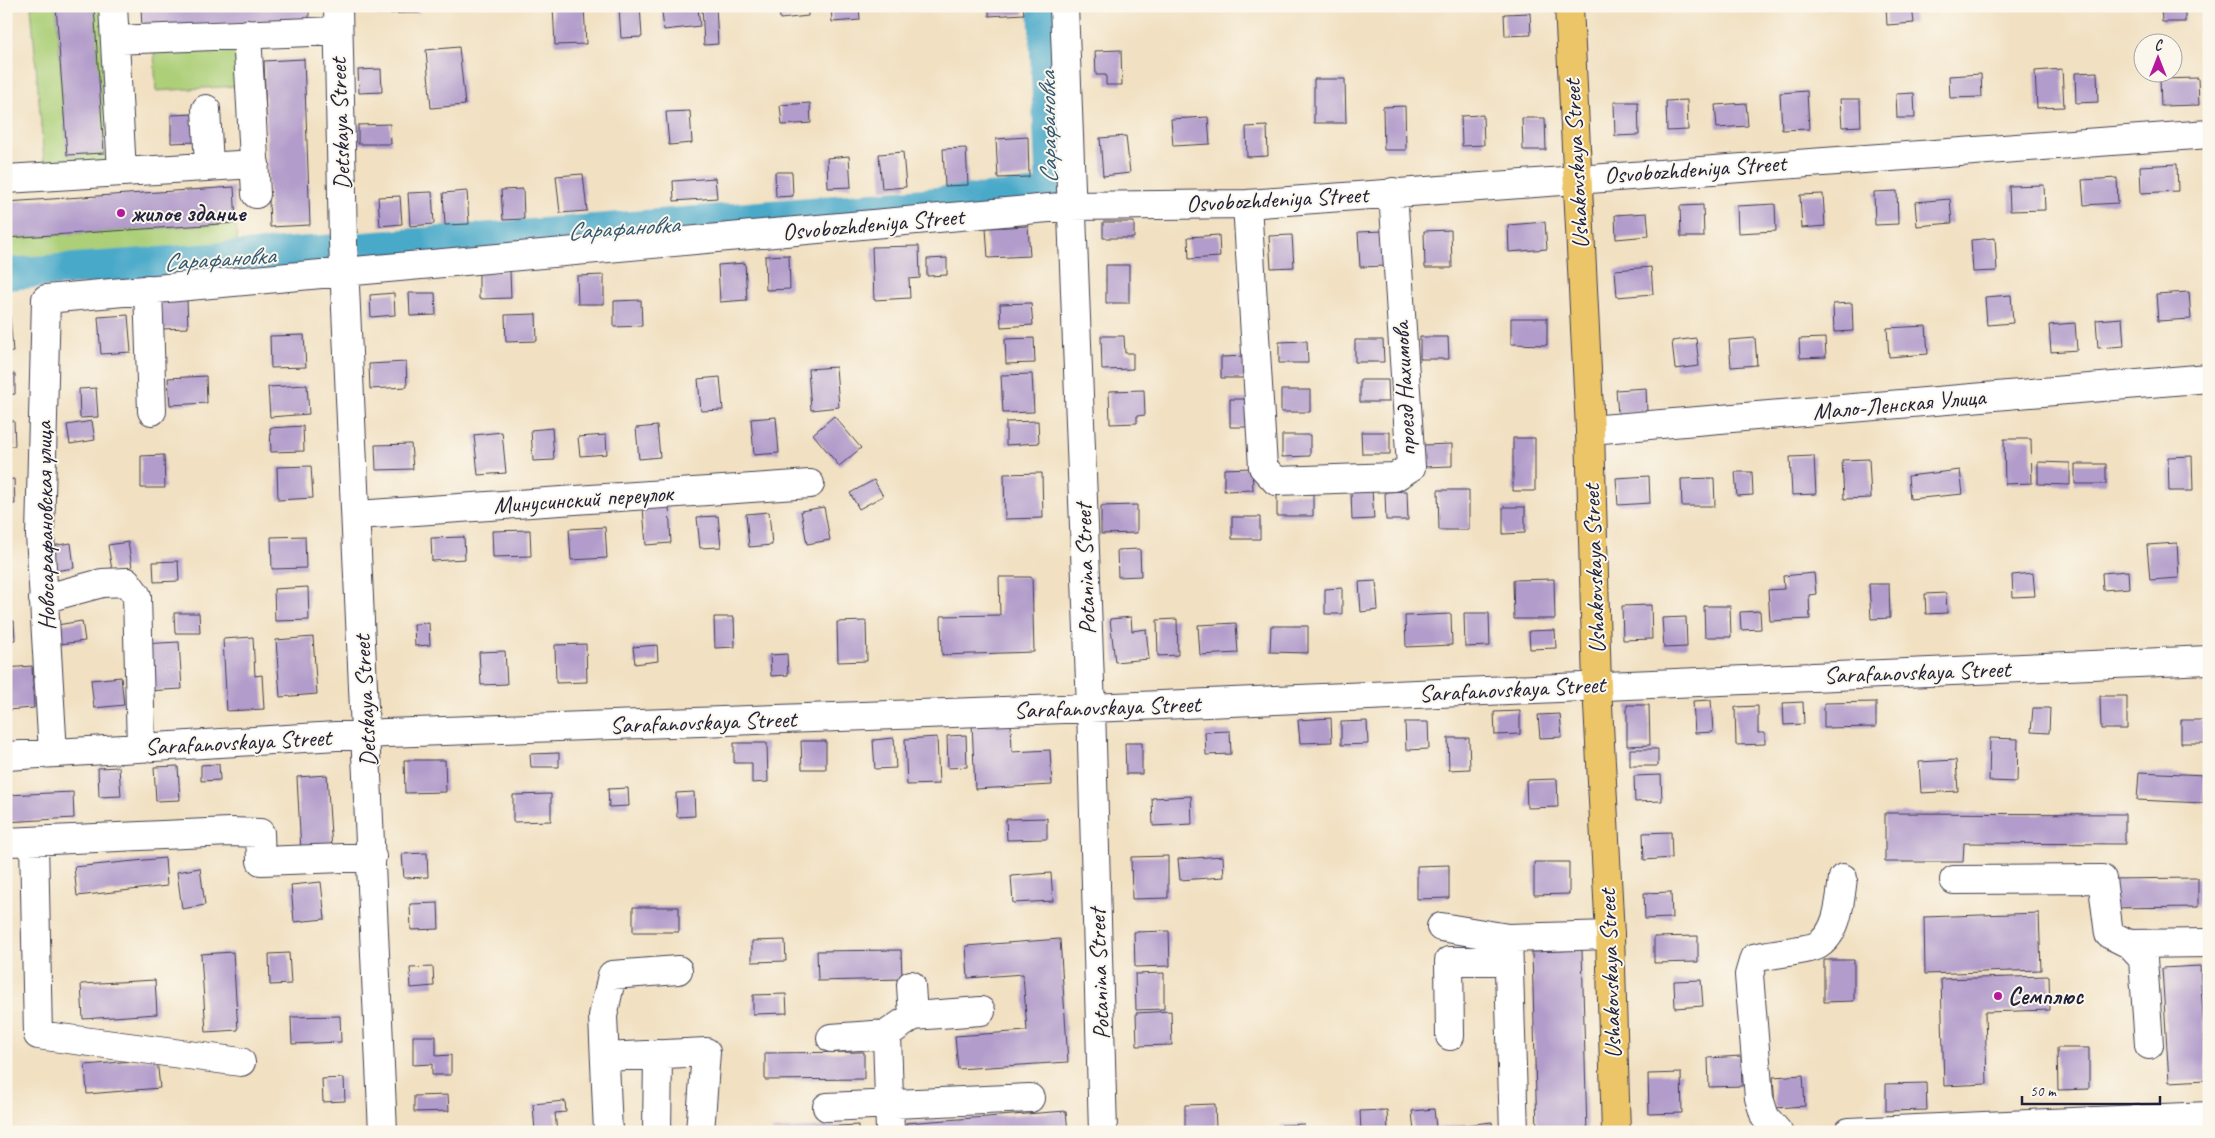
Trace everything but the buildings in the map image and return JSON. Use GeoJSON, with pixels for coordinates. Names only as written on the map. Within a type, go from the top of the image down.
{"type":"FeatureCollection","features":[{"type":"Feature","properties":{"kind":"main road","name":"Ushakovskaya Street"},"geometry":{"type":"LineString","coordinates":[[1569,6],[1576,178],[1590,430],[1597,686],[1610,935],[1616,1132]]}},
{"type":"Feature","properties":{"kind":"street"},"geometry":{"type":"LineString","coordinates":[[113,6],[122,172]]}},
{"type":"Feature","properties":{"kind":"street","name":"Potanina Street"},"geometry":{"type":"LineString","coordinates":[[1064,6],[1091,708],[1103,1132]]}},
{"type":"Feature","properties":{"kind":"street"},"geometry":{"type":"LineString","coordinates":[[115,40],[247,34],[338,19]]}},
{"type":"Feature","properties":{"kind":"street","name":"Detskaya Street"},"geometry":{"type":"LineString","coordinates":[[338,19],[345,271],[383,1132]]}},
{"type":"Feature","properties":{"kind":"street"},"geometry":{"type":"LineString","coordinates":[[247,34],[256,194]]}},
{"type":"Feature","properties":{"kind":"street"},"geometry":{"type":"LineString","coordinates":[[206,109],[209,166]]}},
{"type":"Feature","properties":{"kind":"street","name":"Osvobozhdeniya Street"},"geometry":{"type":"LineString","coordinates":[[46,299],[1071,206],[1248,204],[1576,178],[2209,134]]}},
{"type":"Feature","properties":{"kind":"street"},"geometry":{"type":"LineString","coordinates":[[6,180],[255,164]]}},
{"type":"Feature","properties":{"kind":"street","name":"проезд Нахимова"},"geometry":{"type":"LineString","coordinates":[[1248,204],[1263,466],[1276,481],[1395,477],[1411,467],[1393,192]]}},
{"type":"Feature","properties":{"kind":"street"},"geometry":{"type":"LineString","coordinates":[[148,289],[152,411]]}},
{"type":"Feature","properties":{"kind":"street","name":"Новосарафановская улица"},"geometry":{"type":"LineString","coordinates":[[46,299],[40,535],[53,753]]}},
{"type":"Feature","properties":{"kind":"street","name":"Мало-Ленская Улица"},"geometry":{"type":"LineString","coordinates":[[1590,430],[2209,378]]}},
{"type":"Feature","properties":{"kind":"street","name":"Минусинский переулок"},"geometry":{"type":"LineString","coordinates":[[356,515],[810,484]]}},
{"type":"Feature","properties":{"kind":"street"},"geometry":{"type":"LineString","coordinates":[[44,599],[110,582],[127,582],[137,596],[141,747]]}},
{"type":"Feature","properties":{"kind":"street","name":"Sarafanovskaya Street"},"geometry":{"type":"LineString","coordinates":[[6,756],[366,734],[1091,708],[2209,660]]}},
{"type":"Feature","properties":{"kind":"street"},"geometry":{"type":"LineString","coordinates":[[6,842],[230,832],[260,833],[262,861],[372,857]]}},
{"type":"Feature","properties":{"kind":"street"},"geometry":{"type":"LineString","coordinates":[[34,841],[38,1035],[240,1062]]}},
{"type":"Feature","properties":{"kind":"street"},"geometry":{"type":"LineString","coordinates":[[1778,1132],[1765,1117],[1759,1098],[1750,975],[1754,958],[1818,946],[1829,934],[1838,913],[1843,878]]}},
{"type":"Feature","properties":{"kind":"street"},"geometry":{"type":"LineString","coordinates":[[1954,880],[2102,879],[2109,934],[2129,944],[2143,959],[2148,1044]]}},
{"type":"Feature","properties":{"kind":"street"},"geometry":{"type":"LineString","coordinates":[[1441,927],[1508,950]]}},
{"type":"Feature","properties":{"kind":"street"},"geometry":{"type":"LineString","coordinates":[[1450,1036],[1449,961],[1610,935]]}},
{"type":"Feature","properties":{"kind":"street"},"geometry":{"type":"LineString","coordinates":[[2129,944],[2209,943]]}},
{"type":"Feature","properties":{"kind":"street"},"geometry":{"type":"LineString","coordinates":[[1508,950],[1514,1132]]}},
{"type":"Feature","properties":{"kind":"street"},"geometry":{"type":"LineString","coordinates":[[608,1132],[603,1016],[612,975],[678,970]]}},
{"type":"Feature","properties":{"kind":"street"},"geometry":{"type":"LineString","coordinates":[[911,985],[913,1016]]}},
{"type":"Feature","properties":{"kind":"street"},"geometry":{"type":"LineString","coordinates":[[831,1038],[887,1034],[913,1016],[981,1011]]}},
{"type":"Feature","properties":{"kind":"street"},"geometry":{"type":"LineString","coordinates":[[887,1034],[890,1132]]}},
{"type":"Feature","properties":{"kind":"street"},"geometry":{"type":"LineString","coordinates":[[605,1057],[706,1052],[700,1132]]}},
{"type":"Feature","properties":{"kind":"street"},"geometry":{"type":"LineString","coordinates":[[657,1132],[658,1054]]}},
{"type":"Feature","properties":{"kind":"street"},"geometry":{"type":"LineString","coordinates":[[827,1107],[1030,1098]]}},
{"type":"Feature","properties":{"kind":"street"},"geometry":{"type":"LineString","coordinates":[[1849,1132],[2209,1116]]}},
{"type":"Feature","properties":{"kind":"green space"},"geometry":{"type":"Polygon","coordinates":[[[31,6],[56,6],[67,155],[103,153],[94,6],[104,6],[112,161],[52,165],[44,160],[31,6]]]}},
{"type":"Feature","properties":{"kind":"green space"},"geometry":{"type":"Polygon","coordinates":[[[236,46],[238,86],[156,91],[154,51],[236,46]]]}},
{"type":"Feature","properties":{"kind":"green space"},"geometry":{"type":"Polygon","coordinates":[[[236,223],[238,250],[6,270],[6,238],[236,223]]]}},
{"type":"Feature","properties":{"kind":"waterway","name":"Сарафановка"},"geometry":{"type":"LineString","coordinates":[[6,274],[1052,194],[1044,6]]}},
{"type":"Feature","properties":{"kind":"place","name":"жилое здание"},"geometry":{"type":"Point","coordinates":[121,213]}},
{"type":"Feature","properties":{"kind":"place","name":"Семплюс"},"geometry":{"type":"Point","coordinates":[1998,996]}}]}
